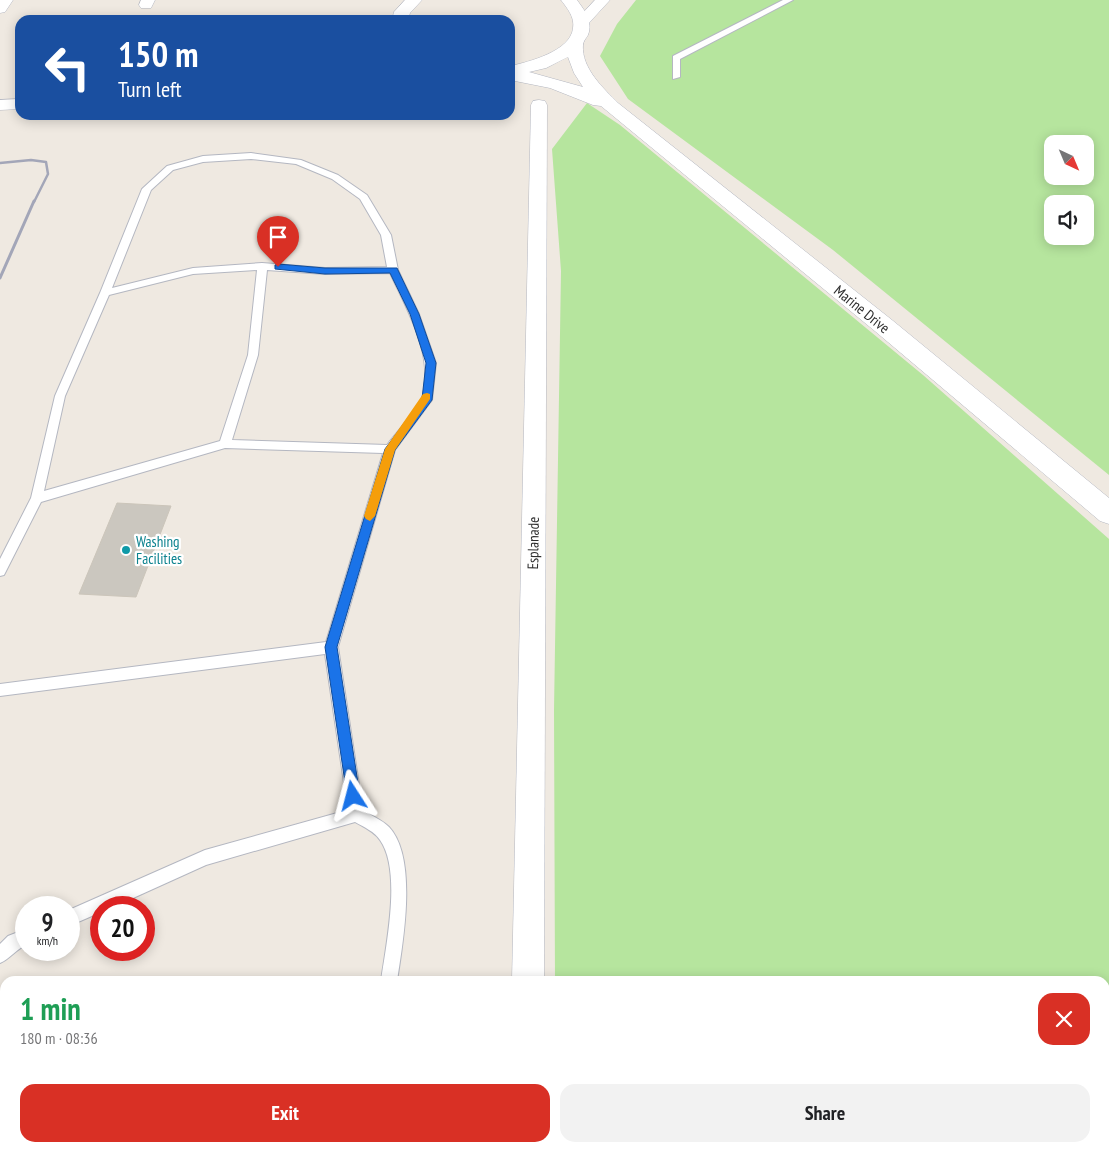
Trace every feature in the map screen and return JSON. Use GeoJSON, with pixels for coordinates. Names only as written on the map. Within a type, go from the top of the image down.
{"type":"FeatureCollection","features":[{"type":"Feature","properties":{"kind":"street"},"geometry":{"type":"LineString","coordinates":[[0,9],[6,0]]}},
{"type":"Feature","properties":{"kind":"street"},"geometry":{"type":"LineString","coordinates":[[401,15],[413,0]]}},
{"type":"Feature","properties":{"kind":"street"},"geometry":{"type":"LineString","coordinates":[[515,72],[555,58],[574,44],[581,32],[583,21],[579,10],[569,0]]}},
{"type":"Feature","properties":{"kind":"street"},"geometry":{"type":"LineString","coordinates":[[583,21],[603,0]]}},
{"type":"Feature","properties":{"kind":"street","name":"Marine Drive"},"geometry":{"type":"LineString","coordinates":[[574,44],[577,62],[584,80],[612,107],[884,326],[1109,513]]}},
{"type":"Feature","properties":{"kind":"street","name":"Marine Drive"},"geometry":{"type":"LineString","coordinates":[[515,74],[570,87],[612,107]]}},
{"type":"Feature","properties":{"kind":"street"},"geometry":{"type":"LineString","coordinates":[[0,105],[15,104]]}},
{"type":"Feature","properties":{"kind":"street","name":"Esplanade"},"geometry":{"type":"LineString","coordinates":[[528,976],[539,105]]}},
{"type":"Feature","properties":{"kind":"lane"},"geometry":{"type":"LineString","coordinates":[[676,77],[676,58],[785,1]]}},
{"type":"Feature","properties":{"kind":"lane"},"geometry":{"type":"LineString","coordinates":[[0,571],[37,498],[60,396],[105,292],[146,189],[170,168],[203,159],[251,156],[298,162],[335,177],[364,197],[386,235],[393,270],[414,314],[431,363],[427,400],[390,449],[331,647],[356,814],[385,834],[396,858],[400,884],[390,976]]}},
{"type":"Feature","properties":{"kind":"lane"},"geometry":{"type":"LineString","coordinates":[[105,292],[192,271],[262,266],[325,271],[393,270]]}},
{"type":"Feature","properties":{"kind":"lane"},"geometry":{"type":"LineString","coordinates":[[225,444],[253,355],[262,266]]}},
{"type":"Feature","properties":{"kind":"lane"},"geometry":{"type":"LineString","coordinates":[[37,498],[225,444],[390,449]]}},
{"type":"Feature","properties":{"kind":"lane"},"geometry":{"type":"LineString","coordinates":[[0,690],[331,647]]}},
{"type":"Feature","properties":{"kind":"lane"},"geometry":{"type":"LineString","coordinates":[[80,913],[205,858],[356,814]]}},
{"type":"Feature","properties":{"kind":"lane"},"geometry":{"type":"LineString","coordinates":[[0,955],[15,942]]}},
{"type":"Feature","properties":{"kind":"green space"},"geometry":{"type":"Polygon","coordinates":[[[636,0],[1109,0],[1109,475],[833,250],[628,99],[600,56],[617,24],[636,0]]]}},
{"type":"Feature","properties":{"kind":"green space"},"geometry":{"type":"Polygon","coordinates":[[[587,103],[620,125],[923,375],[1109,539],[1109,976],[555,976],[554,710],[561,271],[552,149],[587,103]]]}},
{"type":"Feature","properties":{"kind":"building","name":"Washing Facilities"},"geometry":{"type":"Polygon","coordinates":[[[117,503],[171,506],[136,597],[79,594],[117,503]]]}},
{"type":"Feature","properties":{"kind":"railway"},"geometry":{"type":"LineString","coordinates":[[0,163],[31,160],[46,162],[48,174],[34,202]]}},
{"type":"Feature","properties":{"kind":"railway"},"geometry":{"type":"LineString","coordinates":[[0,278],[34,201]]}},
{"type":"Feature","properties":{"kind":"slow traffic"},"geometry":{"type":"LineString","coordinates":[[370,516],[390,449],[427,400],[427,397]]}},
{"type":"Feature","properties":{"kind":"place","name":"Washing Facilities"},"geometry":{"type":"Point","coordinates":[126,550]}},
{"type":"Feature","properties":{"kind":"route"},"geometry":{"type":"LineString","coordinates":[[278,267],[325,271],[393,270],[414,314],[431,363],[427,400],[390,449],[331,647],[353,796]]}}]}
